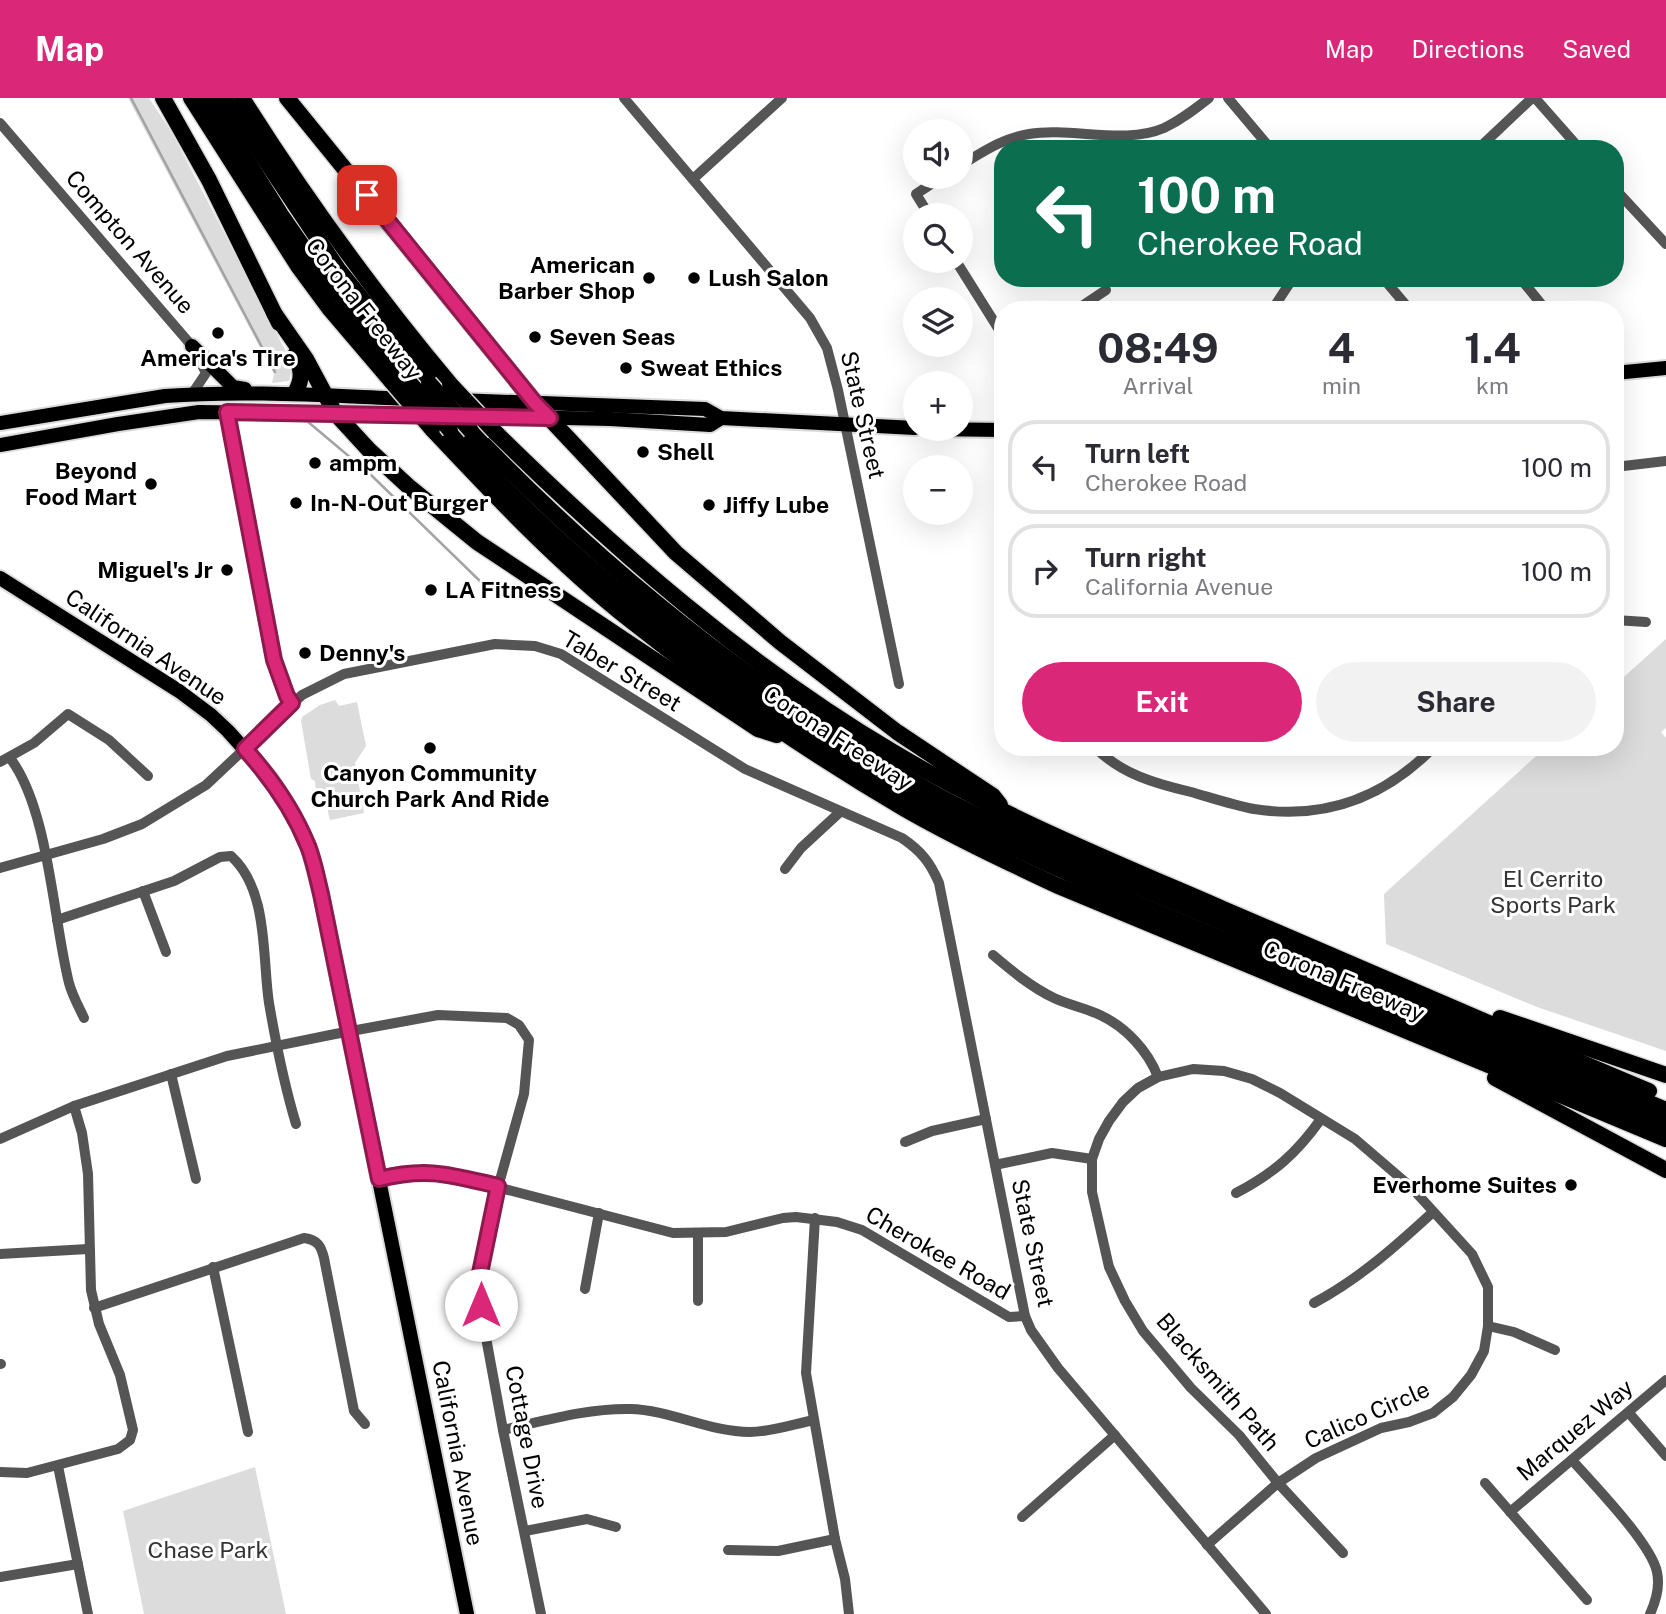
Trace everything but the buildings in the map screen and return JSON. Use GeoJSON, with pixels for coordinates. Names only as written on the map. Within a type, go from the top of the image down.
{"type":"FeatureCollection","features":[{"type":"Feature","properties":{"kind":"highway"},"geometry":{"type":"LineString","coordinates":[[163,98],[209,180],[302,369],[301,383],[295,393]]}},
{"type":"Feature","properties":{"kind":"highway","name":"Corona Freeway"},"geometry":{"type":"LineString","coordinates":[[191,98],[298,266],[329,308],[432,429],[494,495],[619,611],[796,742],[905,809],[1044,880],[1666,1139]]}},
{"type":"Feature","properties":{"kind":"highway"},"geometry":{"type":"LineString","coordinates":[[208,98],[281,215],[324,277],[450,430],[507,490],[569,549],[626,598],[721,672],[811,735],[908,794],[1005,844],[1099,888],[1666,1127]]}},
{"type":"Feature","properties":{"kind":"highway"},"geometry":{"type":"LineString","coordinates":[[225,98],[338,269],[471,431],[627,580],[678,622],[800,711],[941,796],[1046,848],[1666,1110]]}},
{"type":"Feature","properties":{"kind":"highway","name":"Corona Freeway"},"geometry":{"type":"LineString","coordinates":[[242,98],[329,228],[389,310],[450,384],[495,432],[622,553],[723,637],[854,728],[1005,813],[1666,1098]]}},
{"type":"Feature","properties":{"kind":"highway"},"geometry":{"type":"LineString","coordinates":[[287,98],[535,403],[676,553],[780,642],[897,733],[993,796],[1005,813]]}},
{"type":"Feature","properties":{"kind":"highway"},"geometry":{"type":"LineString","coordinates":[[274,313],[306,359],[335,413],[369,450],[408,486],[477,542],[758,729],[796,742]]}},
{"type":"Feature","properties":{"kind":"highway"},"geometry":{"type":"LineString","coordinates":[[1376,975],[1666,1075]]}},
{"type":"Feature","properties":{"kind":"highway"},"geometry":{"type":"LineString","coordinates":[[1357,1011],[1506,1084],[1666,1170]]}},
{"type":"Feature","properties":{"kind":"main road"},"geometry":{"type":"LineString","coordinates":[[192,346],[233,387],[267,393]]}},
{"type":"Feature","properties":{"kind":"main road"},"geometry":{"type":"LineString","coordinates":[[1624,372],[1666,368]]}},
{"type":"Feature","properties":{"kind":"main road"},"geometry":{"type":"LineString","coordinates":[[0,423],[164,396],[295,393],[668,406],[705,409],[720,418],[903,427]]}},
{"type":"Feature","properties":{"kind":"main road"},"geometry":{"type":"LineString","coordinates":[[89,429],[89,420],[93,416],[158,406],[189,394]]}},
{"type":"Feature","properties":{"kind":"main road"},"geometry":{"type":"LineString","coordinates":[[227,412],[230,404],[235,401],[312,402],[325,395]]}},
{"type":"Feature","properties":{"kind":"main road"},"geometry":{"type":"LineString","coordinates":[[632,421],[662,416],[668,406]]}},
{"type":"Feature","properties":{"kind":"main road"},"geometry":{"type":"LineString","coordinates":[[0,445],[199,412],[550,418],[710,425],[720,418]]}},
{"type":"Feature","properties":{"kind":"main road"},"geometry":{"type":"LineString","coordinates":[[973,430],[994,430]]}},
{"type":"Feature","properties":{"kind":"main road","name":"California Avenue"},"geometry":{"type":"LineString","coordinates":[[0,578],[179,691],[211,715],[271,779],[293,814],[309,848],[321,894],[467,1614]]}},
{"type":"Feature","properties":{"kind":"street","name":"State Street"},"geometry":{"type":"LineString","coordinates":[[624,98],[810,318],[827,348],[899,684]]}},
{"type":"Feature","properties":{"kind":"street"},"geometry":{"type":"LineString","coordinates":[[693,179],[782,98]]}},
{"type":"Feature","properties":{"kind":"street"},"geometry":{"type":"LineString","coordinates":[[1010,140],[1028,134],[1071,132],[1128,135],[1162,129],[1188,115],[1209,98]]}},
{"type":"Feature","properties":{"kind":"street"},"geometry":{"type":"LineString","coordinates":[[1228,98],[1263,140]]}},
{"type":"Feature","properties":{"kind":"street"},"geometry":{"type":"LineString","coordinates":[[1488,140],[1534,98],[1572,140]]}},
{"type":"Feature","properties":{"kind":"street","name":"Compton Avenue"},"geometry":{"type":"LineString","coordinates":[[0,123],[192,346],[206,373],[189,394]]}},
{"type":"Feature","properties":{"kind":"street"},"geometry":{"type":"LineString","coordinates":[[973,158],[994,145]]}},
{"type":"Feature","properties":{"kind":"street"},"geometry":{"type":"LineString","coordinates":[[922,203],[916,194],[924,189]]}},
{"type":"Feature","properties":{"kind":"street"},"geometry":{"type":"LineString","coordinates":[[1624,199],[1666,244]]}},
{"type":"Feature","properties":{"kind":"street"},"geometry":{"type":"LineString","coordinates":[[964,273],[994,322]]}},
{"type":"Feature","properties":{"kind":"street"},"geometry":{"type":"LineString","coordinates":[[1391,287],[1402,301]]}},
{"type":"Feature","properties":{"kind":"street"},"geometry":{"type":"LineString","coordinates":[[1527,287],[1539,301]]}},
{"type":"Feature","properties":{"kind":"street"},"geometry":{"type":"LineString","coordinates":[[1090,301],[1106,290]]}},
{"type":"Feature","properties":{"kind":"street"},"geometry":{"type":"LineString","coordinates":[[227,412],[274,660],[292,703]]}},
{"type":"Feature","properties":{"kind":"street"},"geometry":{"type":"LineString","coordinates":[[1624,466],[1666,461]]}},
{"type":"Feature","properties":{"kind":"street"},"geometry":{"type":"LineString","coordinates":[[1624,621],[1646,622]]}},
{"type":"Feature","properties":{"kind":"street","name":"Taber Street"},"geometry":{"type":"LineString","coordinates":[[0,868],[45,857],[142,824],[206,785],[292,703],[327,682],[358,671],[483,645],[512,644],[536,646],[561,654],[744,769],[902,838],[920,850]]}},
{"type":"Feature","properties":{"kind":"street"},"geometry":{"type":"LineString","coordinates":[[84,1018],[69,986],[45,857],[28,789],[5,760],[34,743],[68,714],[109,740],[148,776]]}},
{"type":"Feature","properties":{"kind":"street"},"geometry":{"type":"LineString","coordinates":[[1107,756],[1152,782],[1252,808],[1291,813],[1349,803],[1402,776],[1424,756]]}},
{"type":"Feature","properties":{"kind":"street"},"geometry":{"type":"LineString","coordinates":[[785,869],[801,848],[840,812]]}},
{"type":"Feature","properties":{"kind":"street","name":"State Street"},"geometry":{"type":"LineString","coordinates":[[920,850],[930,863],[939,883],[1031,1331],[1058,1368],[1266,1614]]}},
{"type":"Feature","properties":{"kind":"street"},"geometry":{"type":"LineString","coordinates":[[57,920],[174,881],[220,857],[232,856],[241,865],[249,880],[262,926],[265,978],[287,1094],[296,1124]]}},
{"type":"Feature","properties":{"kind":"street"},"geometry":{"type":"LineString","coordinates":[[144,891],[166,952]]}},
{"type":"Feature","properties":{"kind":"street"},"geometry":{"type":"LineString","coordinates":[[993,954],[1027,983],[1057,1000],[1101,1016],[1123,1029],[1140,1046],[1158,1077]]}},
{"type":"Feature","properties":{"kind":"street","name":"Cottage Drive"},"geometry":{"type":"LineString","coordinates":[[349,1031],[438,1015],[507,1018],[519,1025],[530,1040],[524,1094],[498,1186],[479,1278],[481,1305],[503,1430],[541,1614]]}},
{"type":"Feature","properties":{"kind":"street"},"geometry":{"type":"LineString","coordinates":[[1,1135],[74,1106],[227,1056],[349,1031]]}},
{"type":"Feature","properties":{"kind":"street","name":"Calico Circle"},"geometry":{"type":"LineString","coordinates":[[1158,1077],[1193,1069],[1224,1070],[1252,1079],[1280,1093],[1355,1139],[1387,1164],[1472,1254],[1488,1287],[1488,1326],[1484,1351],[1471,1375],[1452,1398],[1433,1413],[1381,1428],[1316,1458],[1278,1483],[1207,1545]]}},
{"type":"Feature","properties":{"kind":"street"},"geometry":{"type":"LineString","coordinates":[[171,1074],[196,1180]]}},
{"type":"Feature","properties":{"kind":"street","name":"Blacksmith Path"},"geometry":{"type":"LineString","coordinates":[[1158,1077],[1138,1088],[1123,1102],[1109,1121],[1092,1159],[1092,1192],[1109,1267],[1143,1331],[1343,1553]]}},
{"type":"Feature","properties":{"kind":"street"},"geometry":{"type":"LineString","coordinates":[[0,1472],[27,1473],[118,1449],[130,1440],[133,1430],[120,1375],[94,1308],[89,1276],[88,1174],[82,1133],[74,1106]]}},
{"type":"Feature","properties":{"kind":"street"},"geometry":{"type":"LineString","coordinates":[[905,1142],[932,1131],[986,1119]]}},
{"type":"Feature","properties":{"kind":"street"},"geometry":{"type":"LineString","coordinates":[[1236,1193],[1262,1180],[1298,1150],[1321,1119]]}},
{"type":"Feature","properties":{"kind":"street"},"geometry":{"type":"LineString","coordinates":[[995,1165],[1052,1153],[1092,1159]]}},
{"type":"Feature","properties":{"kind":"street","name":"Cherokee Road"},"geometry":{"type":"LineString","coordinates":[[379,1179],[422,1171],[443,1173],[673,1233],[726,1232],[783,1218],[815,1217],[862,1230],[1009,1317],[1026,1316]]}},
{"type":"Feature","properties":{"kind":"street"},"geometry":{"type":"LineString","coordinates":[[1314,1303],[1342,1288],[1392,1250],[1433,1212]]}},
{"type":"Feature","properties":{"kind":"street"},"geometry":{"type":"LineString","coordinates":[[585,1289],[599,1213]]}},
{"type":"Feature","properties":{"kind":"street"},"geometry":{"type":"LineString","coordinates":[[815,1217],[806,1373],[835,1539],[845,1579],[849,1614]]}},
{"type":"Feature","properties":{"kind":"street"},"geometry":{"type":"LineString","coordinates":[[698,1234],[698,1301]]}},
{"type":"Feature","properties":{"kind":"street"},"geometry":{"type":"LineString","coordinates":[[94,1308],[304,1238],[314,1239],[321,1246],[324,1258],[354,1411],[365,1424]]}},
{"type":"Feature","properties":{"kind":"street"},"geometry":{"type":"LineString","coordinates":[[0,1254],[89,1249]]}},
{"type":"Feature","properties":{"kind":"street"},"geometry":{"type":"LineString","coordinates":[[213,1267],[248,1432]]}},
{"type":"Feature","properties":{"kind":"street"},"geometry":{"type":"LineString","coordinates":[[1488,1326],[1514,1332],[1555,1350]]}},
{"type":"Feature","properties":{"kind":"street","name":"Marquez Way"},"geometry":{"type":"LineString","coordinates":[[1510,1512],[1666,1380]]}},
{"type":"Feature","properties":{"kind":"street"},"geometry":{"type":"LineString","coordinates":[[503,1430],[599,1410],[630,1409],[656,1412],[712,1427],[752,1432],[814,1420]]}},
{"type":"Feature","properties":{"kind":"street"},"geometry":{"type":"LineString","coordinates":[[1629,1413],[1666,1456]]}},
{"type":"Feature","properties":{"kind":"street"},"geometry":{"type":"LineString","coordinates":[[1023,1517],[1115,1435]]}},
{"type":"Feature","properties":{"kind":"street"},"geometry":{"type":"LineString","coordinates":[[1572,1460],[1646,1547],[1654,1562],[1658,1590],[1650,1614]]}},
{"type":"Feature","properties":{"kind":"street"},"geometry":{"type":"LineString","coordinates":[[58,1466],[88,1614]]}},
{"type":"Feature","properties":{"kind":"street"},"geometry":{"type":"LineString","coordinates":[[1485,1483],[1587,1600]]}},
{"type":"Feature","properties":{"kind":"street"},"geometry":{"type":"LineString","coordinates":[[524,1531],[587,1519],[616,1527]]}},
{"type":"Feature","properties":{"kind":"street"},"geometry":{"type":"LineString","coordinates":[[728,1550],[778,1550],[835,1539]]}},
{"type":"Feature","properties":{"kind":"street"},"geometry":{"type":"LineString","coordinates":[[0,1577],[78,1564]]}},
{"type":"Feature","properties":{"kind":"green space"},"geometry":{"type":"Polygon","coordinates":[[[128,98],[149,98],[172,133],[293,365],[289,381],[272,383],[274,374],[128,98]]]}},
{"type":"Feature","properties":{"kind":"green space","name":"El Cerrito Sports Park"},"geometry":{"type":"Polygon","coordinates":[[[1666,639],[1666,728],[1661,732],[1666,738],[1666,1051],[1537,1007],[1386,944],[1384,894],[1536,756],[1624,756],[1624,677],[1666,639]]]}},
{"type":"Feature","properties":{"kind":"green space"},"geometry":{"type":"Polygon","coordinates":[[[335,700],[339,706],[357,702],[366,746],[355,763],[364,813],[330,820],[324,795],[316,796],[315,781],[311,779],[301,721],[302,717],[320,705],[335,700]]]}},
{"type":"Feature","properties":{"kind":"green space","name":"Chase Park"},"geometry":{"type":"Polygon","coordinates":[[[255,1467],[286,1614],[144,1614],[123,1511],[255,1467]]]}},
{"type":"Feature","properties":{"kind":"waterway"},"geometry":{"type":"LineString","coordinates":[[131,98],[275,372]]}},
{"type":"Feature","properties":{"kind":"waterway"},"geometry":{"type":"LineString","coordinates":[[307,421],[370,474],[484,585]]}},
{"type":"Feature","properties":{"kind":"place","name":"American Barber Shop"},"geometry":{"type":"Point","coordinates":[649,278]}},
{"type":"Feature","properties":{"kind":"place","name":"Lush Salon"},"geometry":{"type":"Point","coordinates":[694,278]}},
{"type":"Feature","properties":{"kind":"place","name":"America's Tire"},"geometry":{"type":"Point","coordinates":[218,333]}},
{"type":"Feature","properties":{"kind":"place","name":"Seven Seas"},"geometry":{"type":"Point","coordinates":[535,337]}},
{"type":"Feature","properties":{"kind":"place","name":"Sweat Ethics"},"geometry":{"type":"Point","coordinates":[626,368]}},
{"type":"Feature","properties":{"kind":"place","name":"Shell"},"geometry":{"type":"Point","coordinates":[643,452]}},
{"type":"Feature","properties":{"kind":"place","name":"ampm"},"geometry":{"type":"Point","coordinates":[315,463]}},
{"type":"Feature","properties":{"kind":"place","name":"Beyond Food Mart"},"geometry":{"type":"Point","coordinates":[151,484]}},
{"type":"Feature","properties":{"kind":"place","name":"In-N-Out Burger"},"geometry":{"type":"Point","coordinates":[296,503]}},
{"type":"Feature","properties":{"kind":"place","name":"Jiffy Lube"},"geometry":{"type":"Point","coordinates":[709,505]}},
{"type":"Feature","properties":{"kind":"place","name":"Miguel's Jr"},"geometry":{"type":"Point","coordinates":[227,570]}},
{"type":"Feature","properties":{"kind":"place","name":"LA Fitness"},"geometry":{"type":"Point","coordinates":[431,590]}},
{"type":"Feature","properties":{"kind":"place","name":"Denny's"},"geometry":{"type":"Point","coordinates":[305,653]}},
{"type":"Feature","properties":{"kind":"place","name":"Canyon Community Church Park And Ride"},"geometry":{"type":"Point","coordinates":[430,748]}},
{"type":"Feature","properties":{"kind":"place","name":"Everhome Suites"},"geometry":{"type":"Point","coordinates":[1571,1185]}},
{"type":"Feature","properties":{"kind":"route"},"geometry":{"type":"LineString","coordinates":[[367,195],[550,418],[227,412],[274,660],[292,703],[245,749],[271,779],[293,814],[309,848],[321,894],[379,1179],[422,1171],[443,1173],[498,1186],[479,1278],[481,1305]]}}]}
